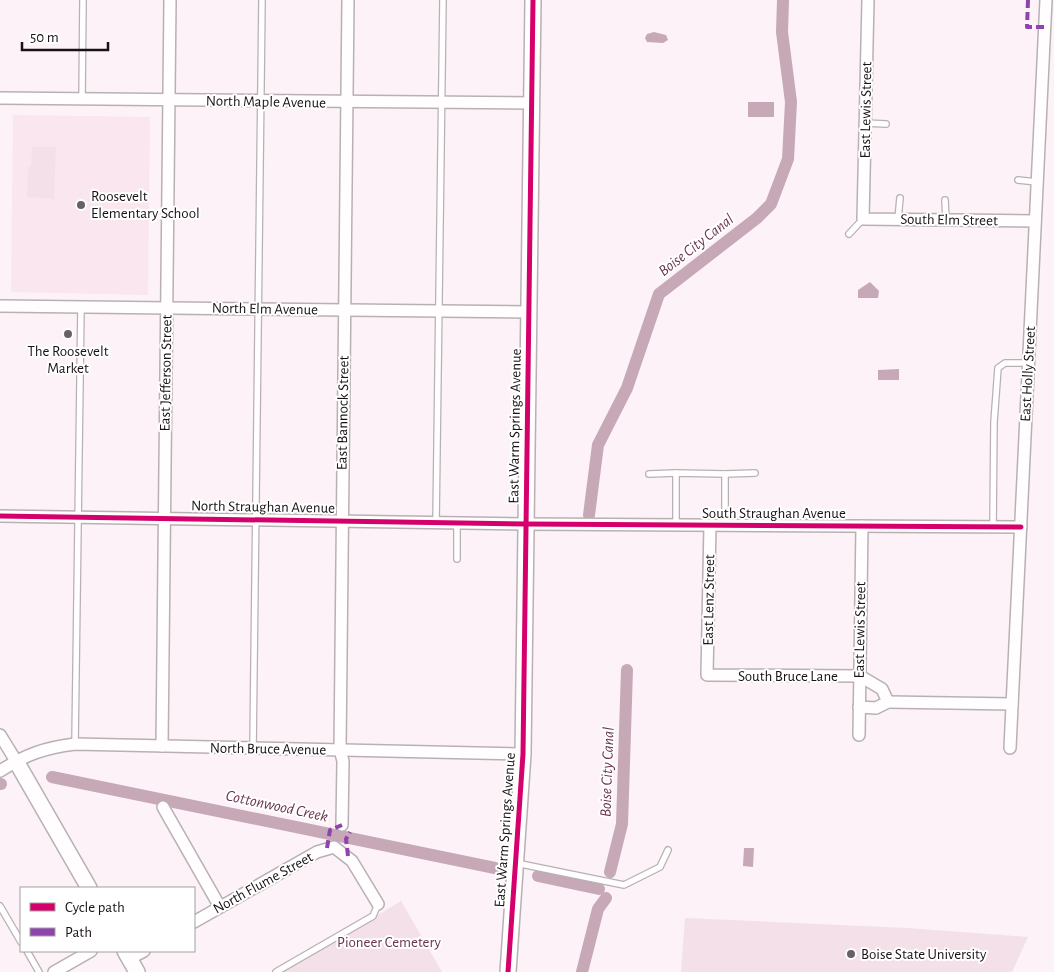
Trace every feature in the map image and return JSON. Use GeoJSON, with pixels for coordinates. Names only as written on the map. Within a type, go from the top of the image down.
{"type":"FeatureCollection","features":[{"type":"Feature","properties":{"kind":"street","name":"East Jefferson Street"},"geometry":{"type":"LineString","coordinates":[[162,746],[170,0]]}},
{"type":"Feature","properties":{"kind":"street","name":"East Bannock Street"},"geometry":{"type":"LineString","coordinates":[[342,825],[343,761],[340,750],[348,0]]}},
{"type":"Feature","properties":{"kind":"street","name":"East Warm Springs Avenue"},"geometry":{"type":"LineString","coordinates":[[508,972],[514,863],[524,754],[533,0]]}},
{"type":"Feature","properties":{"kind":"street","name":"East Lewis Street"},"geometry":{"type":"LineString","coordinates":[[863,219],[868,0]]}},
{"type":"Feature","properties":{"kind":"street","name":"East Holly Street"},"geometry":{"type":"LineString","coordinates":[[1010,748],[1046,0]]}},
{"type":"Feature","properties":{"kind":"street","name":"North Maple Avenue"},"geometry":{"type":"LineString","coordinates":[[0,98],[330,103],[347,100],[532,103]]}},
{"type":"Feature","properties":{"kind":"street","name":"South Elm Street"},"geometry":{"type":"LineString","coordinates":[[863,219],[1036,221]]}},
{"type":"Feature","properties":{"kind":"street","name":"North Elm Avenue"},"geometry":{"type":"LineString","coordinates":[[0,306],[529,312]]}},
{"type":"Feature","properties":{"kind":"street","name":"North Straughan Avenue"},"geometry":{"type":"LineString","coordinates":[[0,516],[526,524]]}},
{"type":"Feature","properties":{"kind":"street","name":"South Straughan Avenue"},"geometry":{"type":"LineString","coordinates":[[526,524],[1021,527]]}},
{"type":"Feature","properties":{"kind":"street","name":"East Lenz Street"},"geometry":{"type":"LineString","coordinates":[[707,675],[710,525]]}},
{"type":"Feature","properties":{"kind":"street","name":"East Lewis Street"},"geometry":{"type":"LineString","coordinates":[[859,735],[862,526]]}},
{"type":"Feature","properties":{"kind":"street","name":"South Bruce Lane"},"geometry":{"type":"LineString","coordinates":[[707,675],[860,676],[882,689],[888,702]]}},
{"type":"Feature","properties":{"kind":"street"},"geometry":{"type":"LineString","coordinates":[[859,707],[876,708],[888,702],[1012,704]]}},
{"type":"Feature","properties":{"kind":"street"},"geometry":{"type":"LineString","coordinates":[[0,735],[88,887]]}},
{"type":"Feature","properties":{"kind":"street","name":"North Bruce Avenue"},"geometry":{"type":"LineString","coordinates":[[0,770],[29,753],[51,747],[75,744],[524,754]]}},
{"type":"Feature","properties":{"kind":"street"},"geometry":{"type":"LineString","coordinates":[[163,807],[220,908]]}},
{"type":"Feature","properties":{"kind":"street","name":"North Flume Street"},"geometry":{"type":"LineString","coordinates":[[195,921],[317,852],[334,847],[352,861],[378,904]]}},
{"type":"Feature","properties":{"kind":"street"},"geometry":{"type":"LineString","coordinates":[[54,972],[89,952]]}},
{"type":"Feature","properties":{"kind":"street"},"geometry":{"type":"LineString","coordinates":[[131,960],[143,952]]}},
{"type":"Feature","properties":{"kind":"lane"},"geometry":{"type":"LineString","coordinates":[[82,99],[83,0]]}},
{"type":"Feature","properties":{"kind":"lane"},"geometry":{"type":"LineString","coordinates":[[253,748],[262,0]]}},
{"type":"Feature","properties":{"kind":"lane"},"geometry":{"type":"LineString","coordinates":[[436,522],[443,0]]}},
{"type":"Feature","properties":{"kind":"lane"},"geometry":{"type":"LineString","coordinates":[[865,123],[886,124]]}},
{"type":"Feature","properties":{"kind":"lane"},"geometry":{"type":"LineString","coordinates":[[1018,180],[1037,182]]}},
{"type":"Feature","properties":{"kind":"lane"},"geometry":{"type":"LineString","coordinates":[[898,219],[900,198]]}},
{"type":"Feature","properties":{"kind":"lane"},"geometry":{"type":"LineString","coordinates":[[945,200],[946,220]]}},
{"type":"Feature","properties":{"kind":"lane"},"geometry":{"type":"LineString","coordinates":[[849,234],[863,219]]}},
{"type":"Feature","properties":{"kind":"lane"},"geometry":{"type":"LineString","coordinates":[[75,744],[81,307]]}},
{"type":"Feature","properties":{"kind":"lane"},"geometry":{"type":"LineString","coordinates":[[993,527],[993,440],[998,368],[1005,363],[1028,363]]}},
{"type":"Feature","properties":{"kind":"lane"},"geometry":{"type":"LineString","coordinates":[[676,473],[676,525]]}},
{"type":"Feature","properties":{"kind":"lane"},"geometry":{"type":"LineString","coordinates":[[649,474],[755,473]]}},
{"type":"Feature","properties":{"kind":"lane"},"geometry":{"type":"LineString","coordinates":[[725,474],[725,525]]}},
{"type":"Feature","properties":{"kind":"lane"},"geometry":{"type":"LineString","coordinates":[[457,523],[457,559]]}},
{"type":"Feature","properties":{"kind":"lane"},"geometry":{"type":"LineString","coordinates":[[514,863],[545,871],[624,885],[660,868],[668,850]]}},
{"type":"Feature","properties":{"kind":"lane"},"geometry":{"type":"LineString","coordinates":[[276,972],[373,916],[378,904]]}},
{"type":"Feature","properties":{"kind":"lane"},"geometry":{"type":"LineString","coordinates":[[0,906],[20,940]]}},
{"type":"Feature","properties":{"kind":"lane"},"geometry":{"type":"LineString","coordinates":[[27,952],[39,972]]}},
{"type":"Feature","properties":{"kind":"shaded area"},"geometry":{"type":"Polygon","coordinates":[[[654,32],[666,35],[668,40],[663,43],[647,42],[645,38],[647,34],[654,32]]]}},
{"type":"Feature","properties":{"kind":"shaded area"},"geometry":{"type":"Polygon","coordinates":[[[748,102],[774,102],[774,117],[748,117],[748,102]]]}},
{"type":"Feature","properties":{"kind":"shaded area","name":"Roosevelt Elementary School"},"geometry":{"type":"Polygon","coordinates":[[[13,115],[150,117],[148,295],[11,292],[13,115]]]}},
{"type":"Feature","properties":{"kind":"shaded area"},"geometry":{"type":"Polygon","coordinates":[[[870,282],[879,291],[878,298],[858,298],[858,290],[870,282]]]}},
{"type":"Feature","properties":{"kind":"shaded area"},"geometry":{"type":"Polygon","coordinates":[[[899,369],[899,380],[878,380],[878,370],[899,369]]]}},
{"type":"Feature","properties":{"kind":"shaded area"},"geometry":{"type":"Polygon","coordinates":[[[744,848],[754,848],[753,867],[743,866],[744,848]]]}},
{"type":"Feature","properties":{"kind":"green space"},"geometry":{"type":"Polygon","coordinates":[[[32,147],[56,147],[54,199],[27,197],[28,167],[31,167],[32,147]]]}},
{"type":"Feature","properties":{"kind":"green space","name":"Pioneer Cemetery"},"geometry":{"type":"Polygon","coordinates":[[[401,901],[442,972],[283,972],[401,901]]]}},
{"type":"Feature","properties":{"kind":"green space","name":"Boise State University"},"geometry":{"type":"Polygon","coordinates":[[[685,918],[907,928],[1028,937],[1012,972],[681,972],[685,918]]]}},
{"type":"Feature","properties":{"kind":"waterway","name":"Boise City Canal"},"geometry":{"type":"LineString","coordinates":[[589,515],[598,445],[627,388],[659,294],[757,218],[771,204],[788,159],[791,102],[782,32],[783,0]]}},
{"type":"Feature","properties":{"kind":"waterway","name":"Boise City Canal"},"geometry":{"type":"LineString","coordinates":[[610,872],[622,824],[627,670]]}},
{"type":"Feature","properties":{"kind":"waterway","name":"Cottonwood Creek"},"geometry":{"type":"LineString","coordinates":[[52,777],[495,868]]}},
{"type":"Feature","properties":{"kind":"waterway","name":"Cottonwood Creek"},"geometry":{"type":"LineString","coordinates":[[538,876],[599,889]]}},
{"type":"Feature","properties":{"kind":"waterway","name":"Boise City Canal"},"geometry":{"type":"LineString","coordinates":[[582,972],[598,909],[606,898]]}},
{"type":"Feature","properties":{"kind":"marked path"},"geometry":{"type":"LineString","coordinates":[[1028,0],[1027,27],[1045,27]]}},
{"type":"Feature","properties":{"kind":"marked path"},"geometry":{"type":"LineString","coordinates":[[327,848],[330,830],[342,825]]}},
{"type":"Feature","properties":{"kind":"marked path"},"geometry":{"type":"LineString","coordinates":[[348,856],[346,839],[350,832]]}},
{"type":"Feature","properties":{"kind":"cycle path"},"geometry":{"type":"LineString","coordinates":[[508,972],[523,754],[533,0]]}},
{"type":"Feature","properties":{"kind":"cycle path"},"geometry":{"type":"LineString","coordinates":[[0,516],[526,524],[1021,527]]}},
{"type":"Feature","properties":{"kind":"place","name":"Roosevelt Elementary School"},"geometry":{"type":"Point","coordinates":[81,205]}},
{"type":"Feature","properties":{"kind":"place","name":"The Roosevelt Market"},"geometry":{"type":"Point","coordinates":[68,334]}},
{"type":"Feature","properties":{"kind":"place","name":"Boise State University"},"geometry":{"type":"Point","coordinates":[851,954]}}]}
